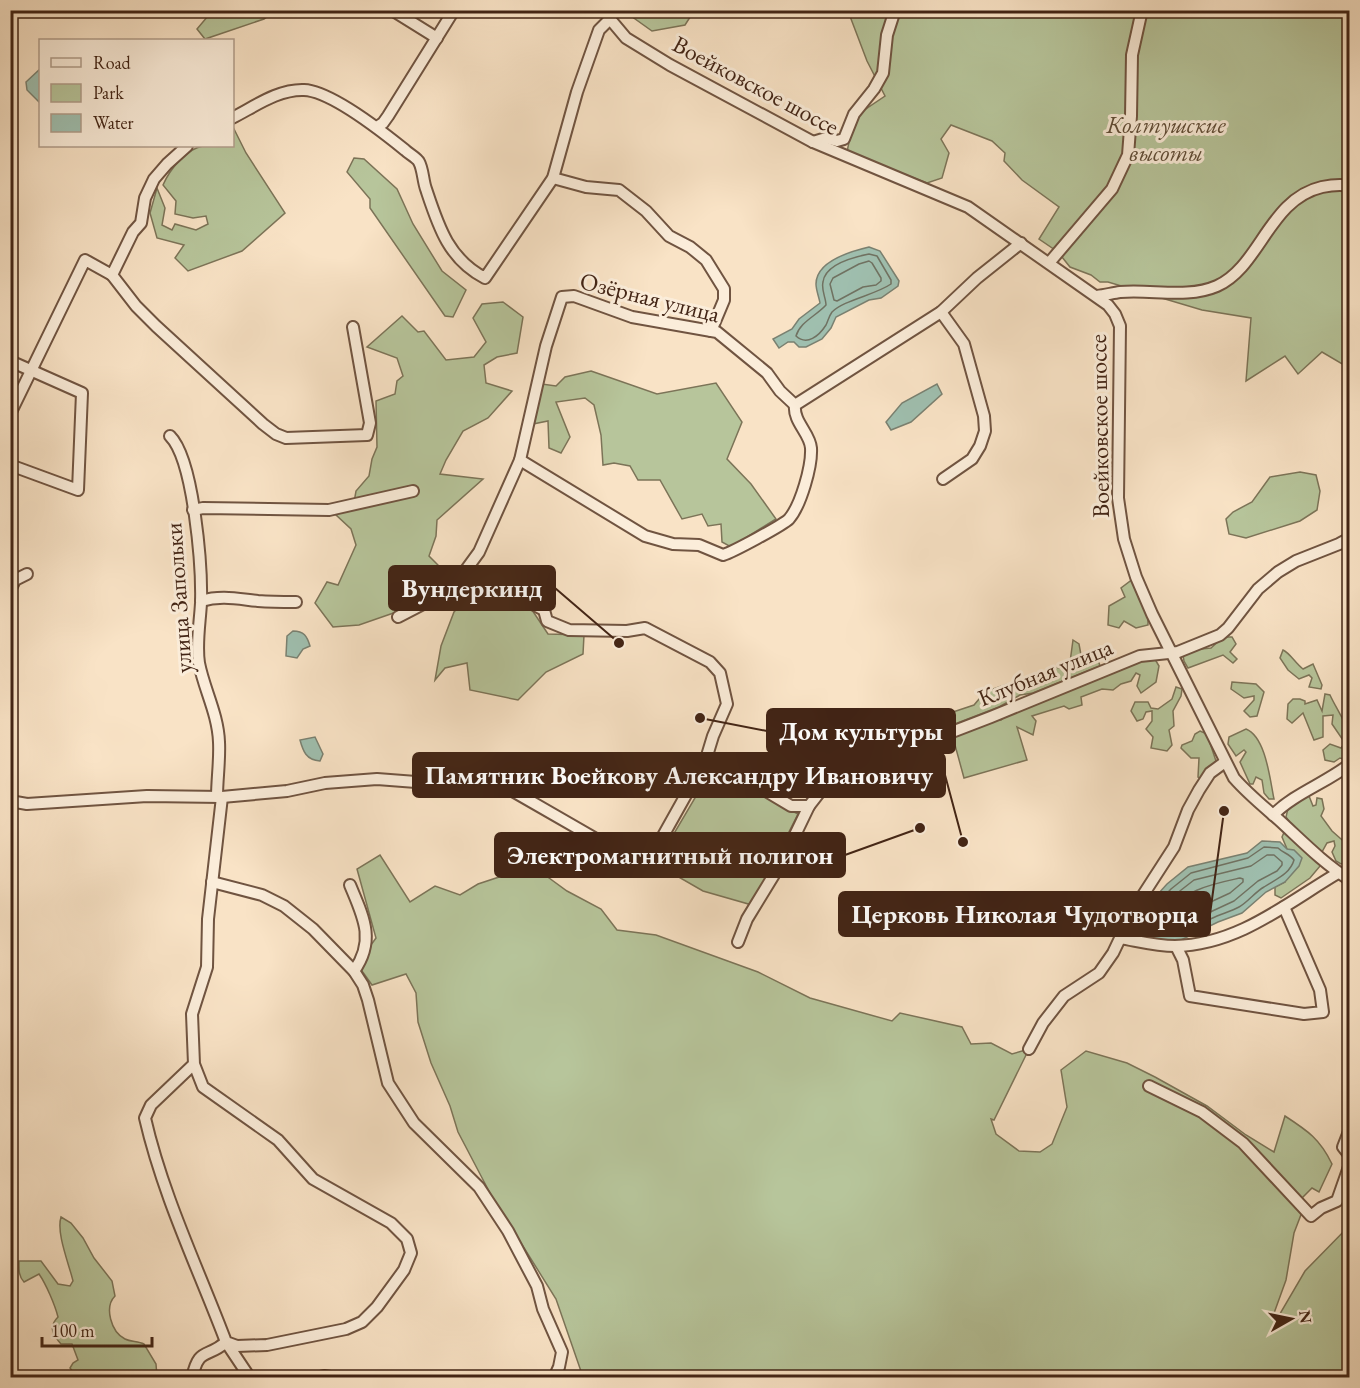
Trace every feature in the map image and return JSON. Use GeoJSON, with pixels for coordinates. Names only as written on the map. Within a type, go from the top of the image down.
{"type":"FeatureCollection","features":[{"type":"Feature","properties":{"kind":"street"},"geometry":{"type":"LineString","coordinates":[[392,10],[437,38]]}},
{"type":"Feature","properties":{"kind":"street"},"geometry":{"type":"LineString","coordinates":[[376,127],[388,116],[454,10]]}},
{"type":"Feature","properties":{"kind":"street"},"geometry":{"type":"LineString","coordinates":[[813,141],[826,138],[837,141],[844,139],[854,114],[874,89],[883,73],[887,35],[896,10]]}},
{"type":"Feature","properties":{"kind":"street"},"geometry":{"type":"LineString","coordinates":[[1050,263],[1112,189],[1128,155],[1132,55],[1142,10]]}},
{"type":"Feature","properties":{"kind":"street"},"geometry":{"type":"LineString","coordinates":[[234,117],[282,93],[305,90],[332,99],[376,127],[419,162],[440,229],[462,263],[484,278],[553,178],[585,71],[599,30],[607,15]]}},
{"type":"Feature","properties":{"kind":"street","name":"Воейковское шоссе"},"geometry":{"type":"LineString","coordinates":[[607,15],[626,38],[670,65],[813,141],[968,207],[1097,296],[1115,315],[1120,326],[1118,498],[1124,539],[1136,577],[1225,762],[1246,793],[1322,860],[1350,880]]}},
{"type":"Feature","properties":{"kind":"street"},"geometry":{"type":"LineString","coordinates":[[112,275],[133,232],[141,223],[145,198],[154,179],[166,164],[186,147]]}},
{"type":"Feature","properties":{"kind":"street"},"geometry":{"type":"LineString","coordinates":[[553,178],[586,187],[619,190],[646,211],[669,236],[690,247],[706,260],[724,289],[724,300],[711,331]]}},
{"type":"Feature","properties":{"kind":"street"},"geometry":{"type":"LineString","coordinates":[[1097,296],[1121,292],[1189,292],[1219,285],[1236,273],[1294,199],[1310,190],[1333,184],[1350,186]]}},
{"type":"Feature","properties":{"kind":"street"},"geometry":{"type":"LineString","coordinates":[[398,617],[452,589],[479,552],[520,460],[645,536],[673,544],[699,545],[723,555],[789,519],[805,490],[811,447],[794,411],[795,405],[941,312],[977,278],[1021,243]]}},
{"type":"Feature","properties":{"kind":"street"},"geometry":{"type":"LineString","coordinates":[[10,414],[85,260],[112,275],[136,306],[156,326],[263,424],[286,438],[367,435],[370,423],[353,327]]}},
{"type":"Feature","properties":{"kind":"street","name":"Озёрная улица"},"geometry":{"type":"LineString","coordinates":[[520,460],[546,346],[562,297],[574,296],[632,317],[717,332],[759,366],[795,405]]}},
{"type":"Feature","properties":{"kind":"street"},"geometry":{"type":"LineString","coordinates":[[941,312],[964,344],[984,416],[985,431],[972,459],[943,479]]}},
{"type":"Feature","properties":{"kind":"street"},"geometry":{"type":"LineString","coordinates":[[10,361],[82,393],[78,490],[10,465]]}},
{"type":"Feature","properties":{"kind":"street","name":"улица Запольки"},"geometry":{"type":"LineString","coordinates":[[170,436],[177,443],[185,467],[193,510],[201,601],[199,661],[219,741],[219,797],[208,919],[207,967],[192,1014],[194,1064]]}},
{"type":"Feature","properties":{"kind":"street"},"geometry":{"type":"LineString","coordinates":[[193,510],[203,508],[329,510],[413,491]]}},
{"type":"Feature","properties":{"kind":"street","name":"Клубная улица"},"geometry":{"type":"LineString","coordinates":[[738,942],[747,919],[783,860],[809,806],[830,779],[1140,656],[1172,653],[1209,641],[1228,628],[1258,589],[1278,572],[1296,561],[1350,538]]}},
{"type":"Feature","properties":{"kind":"street"},"geometry":{"type":"LineString","coordinates":[[10,590],[15,580],[27,574]]}},
{"type":"Feature","properties":{"kind":"street"},"geometry":{"type":"LineString","coordinates":[[201,601],[212,597],[227,597],[296,602]]}},
{"type":"Feature","properties":{"kind":"street"},"geometry":{"type":"LineString","coordinates":[[10,801],[27,804],[147,796],[219,797],[287,790],[325,783],[377,779],[470,790],[504,786],[617,851],[649,861],[706,759],[727,704],[720,673],[710,662],[645,628],[627,631],[569,630],[547,621],[544,610],[525,600]]}},
{"type":"Feature","properties":{"kind":"street"},"geometry":{"type":"LineString","coordinates":[[1156,653],[1157,639],[1162,635]]}},
{"type":"Feature","properties":{"kind":"street"},"geometry":{"type":"LineString","coordinates":[[706,759],[721,764],[791,806],[809,806]]}},
{"type":"Feature","properties":{"kind":"street"},"geometry":{"type":"LineString","coordinates":[[1032,1043],[1043,1023],[1064,996],[1099,973],[1113,953],[1134,909],[1172,852],[1199,790],[1210,772],[1225,762]]}},
{"type":"Feature","properties":{"kind":"street"},"geometry":{"type":"LineString","coordinates":[[1273,815],[1283,805],[1311,790],[1350,764]]}},
{"type":"Feature","properties":{"kind":"street"},"geometry":{"type":"LineString","coordinates":[[1120,938],[1176,946],[1231,934],[1256,924],[1338,873]]}},
{"type":"Feature","properties":{"kind":"street"},"geometry":{"type":"LineString","coordinates":[[212,882],[262,895],[284,906],[313,929],[354,971],[363,985],[368,1000],[388,1083],[414,1123],[479,1187],[508,1231],[537,1286],[543,1309],[562,1352],[554,1377]]}},
{"type":"Feature","properties":{"kind":"street"},"geometry":{"type":"LineString","coordinates":[[350,885],[364,919],[366,938],[363,958],[354,971]]}},
{"type":"Feature","properties":{"kind":"street"},"geometry":{"type":"LineString","coordinates":[[1176,946],[1183,960],[1190,996],[1304,1014],[1323,1012],[1320,990],[1284,907]]}},
{"type":"Feature","properties":{"kind":"street"},"geometry":{"type":"LineString","coordinates":[[226,1342],[237,1346],[256,1345],[323,1334],[346,1329],[362,1322],[377,1307],[404,1270],[411,1253],[407,1239],[391,1223],[313,1179],[278,1140],[203,1087],[194,1064],[151,1105],[145,1118],[169,1203],[202,1278],[226,1342],[250,1377]]}},
{"type":"Feature","properties":{"kind":"street"},"geometry":{"type":"LineString","coordinates":[[1149,1086],[1202,1112],[1243,1143],[1311,1216],[1321,1208],[1337,1201],[1350,1164]]}},
{"type":"Feature","properties":{"kind":"street"},"geometry":{"type":"LineString","coordinates":[[1350,1129],[1343,1147],[1350,1156]]}},
{"type":"Feature","properties":{"kind":"street"},"geometry":{"type":"LineString","coordinates":[[192,1377],[197,1359],[204,1353],[220,1348],[226,1342]]}},
{"type":"Feature","properties":{"kind":"street"},"geometry":{"type":"LineString","coordinates":[[315,1377],[337,1377]]}},
{"type":"Feature","properties":{"kind":"green space"},"geometry":{"type":"Polygon","coordinates":[[[213,10],[275,11],[264,19],[205,39],[197,29],[213,10]]]}},
{"type":"Feature","properties":{"kind":"green space"},"geometry":{"type":"Polygon","coordinates":[[[624,11],[694,11],[685,25],[652,31],[624,11]]]}},
{"type":"Feature","properties":{"kind":"green space","name":"Колтушские высоты"},"geometry":{"type":"Polygon","coordinates":[[[848,11],[1349,11],[1349,368],[1322,352],[1298,374],[1285,356],[1246,381],[1251,318],[1202,310],[1108,282],[1100,282],[1091,275],[1070,267],[1058,252],[1039,239],[1059,207],[1022,180],[1004,161],[1005,153],[992,141],[951,125],[941,139],[949,153],[942,178],[927,183],[847,152],[854,117],[885,96],[867,61],[848,11]]]}},
{"type":"Feature","properties":{"kind":"green space"},"geometry":{"type":"Polygon","coordinates":[[[234,129],[246,153],[285,213],[242,251],[188,271],[175,258],[184,245],[157,238],[150,213],[157,188],[165,208],[162,225],[172,230],[175,224],[196,230],[208,224],[206,216],[193,218],[175,214],[176,201],[163,185],[174,166],[185,155],[197,148],[234,147],[234,129]]]}},
{"type":"Feature","properties":{"kind":"green space"},"geometry":{"type":"Polygon","coordinates":[[[354,158],[364,159],[397,189],[413,224],[442,271],[466,290],[453,317],[445,316],[370,208],[370,199],[347,172],[354,158]]]}},
{"type":"Feature","properties":{"kind":"green space"},"geometry":{"type":"Polygon","coordinates":[[[503,302],[523,317],[517,353],[497,357],[484,365],[486,383],[512,391],[488,418],[463,431],[440,474],[483,479],[437,520],[436,536],[429,556],[452,579],[405,609],[359,625],[333,627],[315,603],[327,582],[338,585],[356,545],[351,529],[335,514],[353,508],[356,491],[369,476],[377,447],[376,401],[395,394],[397,381],[403,376],[397,358],[367,347],[402,316],[418,332],[424,331],[446,360],[474,357],[486,342],[473,318],[482,304],[503,302]]]}},
{"type":"Feature","properties":{"kind":"green space"},"geometry":{"type":"Polygon","coordinates":[[[591,371],[657,394],[716,383],[742,422],[727,459],[751,484],[776,519],[731,547],[722,542],[721,524],[708,526],[702,514],[682,519],[660,480],[638,480],[630,466],[614,463],[603,465],[601,435],[594,405],[585,398],[556,402],[570,437],[561,453],[549,448],[548,421],[533,424],[542,384],[556,386],[565,377],[591,371]]]}},
{"type":"Feature","properties":{"kind":"green space"},"geometry":{"type":"Polygon","coordinates":[[[1300,472],[1316,475],[1320,491],[1317,510],[1300,521],[1246,538],[1229,534],[1226,519],[1233,512],[1252,502],[1270,477],[1300,472]]]}},
{"type":"Feature","properties":{"kind":"green space"},"geometry":{"type":"Polygon","coordinates":[[[1133,579],[1148,611],[1148,625],[1136,628],[1124,621],[1119,628],[1108,625],[1109,606],[1125,597],[1121,588],[1133,579]]]}},
{"type":"Feature","properties":{"kind":"green space"},"geometry":{"type":"Polygon","coordinates":[[[475,588],[530,607],[548,634],[584,635],[583,654],[546,672],[518,700],[470,690],[467,663],[445,668],[435,680],[441,646],[454,612],[475,588]]]}},
{"type":"Feature","properties":{"kind":"green space"},"geometry":{"type":"Polygon","coordinates":[[[1223,637],[1232,637],[1236,644],[1230,652],[1237,659],[1233,663],[1223,655],[1188,668],[1183,655],[1191,650],[1211,648],[1223,637]]]}},
{"type":"Feature","properties":{"kind":"green space"},"geometry":{"type":"Polygon","coordinates":[[[1073,640],[1079,644],[1081,655],[1088,653],[1097,656],[1100,666],[1033,693],[1020,695],[999,707],[908,742],[890,731],[883,719],[902,720],[912,715],[927,718],[950,713],[974,705],[985,692],[1022,679],[1044,676],[1051,667],[1061,668],[1070,662],[1073,640]]]}},
{"type":"Feature","properties":{"kind":"green space"},"geometry":{"type":"Polygon","coordinates":[[[1283,650],[1303,669],[1313,664],[1322,685],[1321,689],[1309,687],[1312,678],[1309,675],[1299,679],[1288,670],[1280,658],[1283,650]]]}},
{"type":"Feature","properties":{"kind":"green space"},"geometry":{"type":"Polygon","coordinates":[[[1153,656],[1159,666],[1156,682],[1141,693],[1137,686],[1140,675],[1136,673],[1131,681],[1113,690],[1102,689],[1081,697],[1082,705],[1069,709],[1064,706],[1032,716],[1036,721],[1033,735],[1017,727],[1027,760],[964,778],[955,745],[949,746],[949,752],[944,752],[942,741],[993,720],[1001,720],[1009,713],[1153,656]]]}},
{"type":"Feature","properties":{"kind":"green space"},"geometry":{"type":"Polygon","coordinates":[[[1232,682],[1256,684],[1264,692],[1257,716],[1250,717],[1244,711],[1254,700],[1254,696],[1244,698],[1231,689],[1232,682]]]}},
{"type":"Feature","properties":{"kind":"green space"},"geometry":{"type":"Polygon","coordinates":[[[1176,687],[1182,689],[1173,711],[1174,726],[1169,730],[1172,745],[1167,751],[1151,748],[1153,737],[1146,729],[1152,721],[1152,711],[1146,712],[1143,719],[1137,721],[1131,711],[1135,702],[1148,702],[1151,708],[1158,709],[1172,699],[1176,687]]]}},
{"type":"Feature","properties":{"kind":"green space"},"geometry":{"type":"Polygon","coordinates":[[[1325,694],[1330,695],[1349,735],[1351,743],[1347,760],[1340,758],[1334,762],[1325,760],[1323,750],[1330,744],[1341,748],[1345,743],[1332,724],[1333,715],[1323,716],[1323,737],[1314,740],[1303,713],[1292,723],[1287,719],[1288,704],[1293,699],[1305,701],[1305,704],[1317,700],[1322,711],[1325,694]]]}},
{"type":"Feature","properties":{"kind":"green space"},"geometry":{"type":"Polygon","coordinates":[[[1246,729],[1253,734],[1263,750],[1274,799],[1269,799],[1264,793],[1262,780],[1256,777],[1253,784],[1250,784],[1240,762],[1246,752],[1244,750],[1236,756],[1228,744],[1229,737],[1246,729]]]}},
{"type":"Feature","properties":{"kind":"green space"},"geometry":{"type":"Polygon","coordinates":[[[1200,731],[1207,734],[1216,761],[1201,779],[1198,777],[1199,758],[1191,758],[1181,748],[1182,745],[1192,741],[1195,734],[1200,731]]]}},
{"type":"Feature","properties":{"kind":"green space"},"geometry":{"type":"Polygon","coordinates":[[[712,769],[798,814],[752,905],[703,891],[656,864],[712,769]]]}},
{"type":"Feature","properties":{"kind":"green space"},"geometry":{"type":"Polygon","coordinates":[[[1309,796],[1313,806],[1316,805],[1317,798],[1322,799],[1324,809],[1321,816],[1332,831],[1349,846],[1349,861],[1341,864],[1336,861],[1332,852],[1335,846],[1334,841],[1327,843],[1322,852],[1326,859],[1310,878],[1281,898],[1275,895],[1275,887],[1285,882],[1287,849],[1282,837],[1289,821],[1286,817],[1289,804],[1309,796]]]}},
{"type":"Feature","properties":{"kind":"green space"},"geometry":{"type":"Polygon","coordinates":[[[522,852],[545,875],[567,891],[601,909],[617,930],[656,935],[758,972],[810,998],[892,1021],[900,1013],[962,1027],[971,1044],[991,1043],[1012,1054],[1029,1049],[994,1120],[991,1119],[996,1134],[1019,1151],[1040,1152],[1052,1144],[1067,1107],[1061,1070],[1086,1051],[1127,1063],[1155,1077],[1207,1106],[1246,1135],[1274,1152],[1285,1116],[1313,1136],[1332,1164],[1319,1192],[1312,1188],[1302,1198],[1302,1212],[1294,1233],[1286,1280],[1273,1316],[1277,1319],[1305,1271],[1349,1226],[1349,1377],[583,1377],[556,1299],[491,1195],[458,1132],[450,1106],[431,1063],[418,1022],[416,993],[406,974],[372,985],[357,964],[376,938],[357,869],[380,855],[410,902],[435,886],[460,895],[478,884],[502,876],[522,852]]]}},
{"type":"Feature","properties":{"kind":"green space"},"geometry":{"type":"Polygon","coordinates":[[[61,1217],[71,1223],[83,1238],[94,1258],[112,1281],[115,1296],[110,1306],[110,1313],[116,1331],[125,1339],[144,1344],[156,1364],[157,1377],[89,1377],[73,1372],[70,1368],[78,1360],[72,1344],[61,1344],[54,1334],[52,1328],[58,1317],[44,1283],[39,1274],[24,1282],[19,1269],[19,1261],[41,1261],[58,1284],[70,1286],[73,1281],[60,1231],[61,1217]]]}},
{"type":"Feature","properties":{"kind":"water"},"geometry":{"type":"Polygon","coordinates":[[[39,70],[39,102],[27,90],[26,82],[39,70]]]}},
{"type":"Feature","properties":{"kind":"water"},"geometry":{"type":"Polygon","coordinates":[[[869,247],[880,251],[899,281],[898,286],[881,298],[869,300],[836,317],[822,339],[806,347],[799,347],[794,342],[788,342],[779,348],[773,339],[792,329],[799,319],[820,303],[816,284],[822,269],[836,258],[869,247]]]}},
{"type":"Feature","properties":{"kind":"water"},"geometry":{"type":"Polygon","coordinates":[[[937,384],[942,394],[911,422],[891,430],[886,422],[902,403],[937,384]]]}},
{"type":"Feature","properties":{"kind":"water"},"geometry":{"type":"Polygon","coordinates":[[[293,631],[305,635],[310,646],[303,649],[297,658],[286,656],[287,636],[293,631]]]}},
{"type":"Feature","properties":{"kind":"water"},"geometry":{"type":"Polygon","coordinates":[[[315,737],[323,754],[320,761],[308,757],[300,740],[315,737]]]}},
{"type":"Feature","properties":{"kind":"water"},"geometry":{"type":"Polygon","coordinates":[[[1262,841],[1280,842],[1302,858],[1299,866],[1285,882],[1266,892],[1242,913],[1181,940],[1155,942],[1141,936],[1135,928],[1149,904],[1167,884],[1188,867],[1247,853],[1262,841]]]}},
{"type":"Feature","properties":{"kind":"place","name":"Вундеркинд"},"geometry":{"type":"Point","coordinates":[619,643]}},
{"type":"Feature","properties":{"kind":"place","name":"Дом культуры"},"geometry":{"type":"Point","coordinates":[700,718]}},
{"type":"Feature","properties":{"kind":"place","name":"Церковь Николая Чудотворца"},"geometry":{"type":"Point","coordinates":[1224,811]}},
{"type":"Feature","properties":{"kind":"place","name":"Электромагнитный полигон"},"geometry":{"type":"Point","coordinates":[920,828]}},
{"type":"Feature","properties":{"kind":"place","name":"Памятник Воейкову Александру Ивановичу"},"geometry":{"type":"Point","coordinates":[963,842]}}]}
